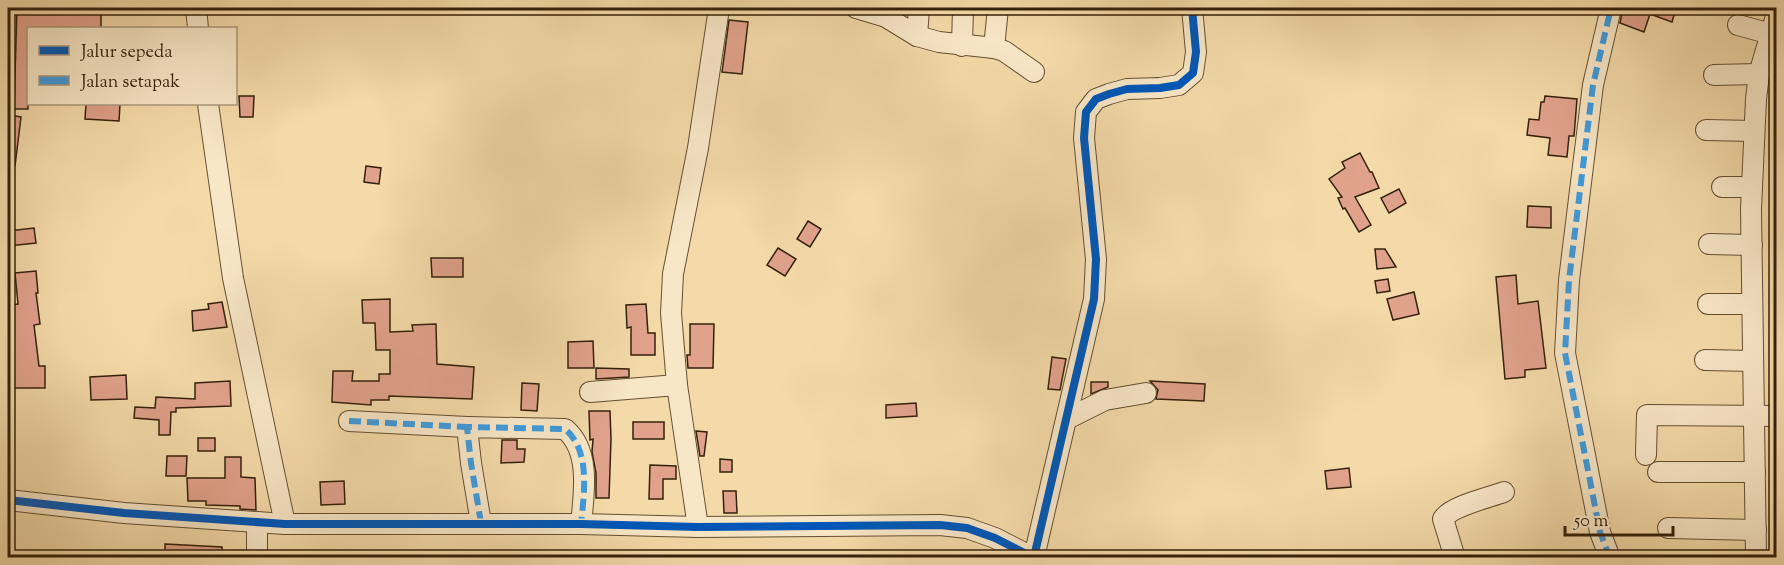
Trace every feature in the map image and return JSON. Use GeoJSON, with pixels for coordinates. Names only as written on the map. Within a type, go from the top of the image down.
{"type":"FeatureCollection","features":[{"type":"Feature","properties":{"kind":"street"},"geometry":{"type":"LineString","coordinates":[[196,8],[198,27]]}},
{"type":"Feature","properties":{"kind":"street"},"geometry":{"type":"LineString","coordinates":[[698,527],[671,328],[673,274],[699,148],[719,8]]}},
{"type":"Feature","properties":{"kind":"street"},"geometry":{"type":"LineString","coordinates":[[856,8],[886,12],[917,36],[962,46],[994,48],[1013,56],[1034,72]]}},
{"type":"Feature","properties":{"kind":"street"},"geometry":{"type":"LineString","coordinates":[[917,36],[919,8]]}},
{"type":"Feature","properties":{"kind":"street"},"geometry":{"type":"LineString","coordinates":[[962,46],[963,8]]}},
{"type":"Feature","properties":{"kind":"street"},"geometry":{"type":"LineString","coordinates":[[994,48],[998,8]]}},
{"type":"Feature","properties":{"kind":"street"},"geometry":{"type":"LineString","coordinates":[[8,500],[124,513],[285,524],[482,523],[698,527],[940,525],[967,528],[995,538],[1034,557],[1094,299],[1096,259],[1084,138],[1086,112],[1096,99],[1109,94],[1126,89],[1179,85],[1193,73],[1196,52],[1192,8]]}},
{"type":"Feature","properties":{"kind":"street"},"geometry":{"type":"LineString","coordinates":[[1610,558],[1600,532],[1565,353],[1569,280],[1593,85],[1611,8]]}},
{"type":"Feature","properties":{"kind":"street"},"geometry":{"type":"LineString","coordinates":[[1738,25],[1774,25],[1759,74],[1752,187],[1756,558]]}},
{"type":"Feature","properties":{"kind":"street"},"geometry":{"type":"LineString","coordinates":[[1714,75],[1759,74]]}},
{"type":"Feature","properties":{"kind":"street"},"geometry":{"type":"LineString","coordinates":[[208,105],[233,278],[285,524]]}},
{"type":"Feature","properties":{"kind":"street"},"geometry":{"type":"LineString","coordinates":[[1706,130],[1754,131]]}},
{"type":"Feature","properties":{"kind":"street"},"geometry":{"type":"LineString","coordinates":[[1722,187],[1752,187]]}},
{"type":"Feature","properties":{"kind":"street"},"geometry":{"type":"LineString","coordinates":[[1709,244],[1752,245]]}},
{"type":"Feature","properties":{"kind":"street"},"geometry":{"type":"LineString","coordinates":[[1708,304],[1752,304]]}},
{"type":"Feature","properties":{"kind":"street"},"geometry":{"type":"LineString","coordinates":[[1705,360],[1754,361]]}},
{"type":"Feature","properties":{"kind":"street"},"geometry":{"type":"LineString","coordinates":[[590,392],[677,385]]}},
{"type":"Feature","properties":{"kind":"street"},"geometry":{"type":"LineString","coordinates":[[1067,419],[1106,400],[1146,393]]}},
{"type":"Feature","properties":{"kind":"street"},"geometry":{"type":"LineString","coordinates":[[1646,455],[1647,415],[1776,416]]}},
{"type":"Feature","properties":{"kind":"street"},"geometry":{"type":"LineString","coordinates":[[349,421],[565,429],[580,447],[583,471],[581,524]]}},
{"type":"Feature","properties":{"kind":"street"},"geometry":{"type":"LineString","coordinates":[[467,427],[482,523]]}},
{"type":"Feature","properties":{"kind":"street"},"geometry":{"type":"LineString","coordinates":[[1658,472],[1755,472]]}},
{"type":"Feature","properties":{"kind":"street"},"geometry":{"type":"LineString","coordinates":[[1455,558],[1444,517],[1452,511],[1504,492]]}},
{"type":"Feature","properties":{"kind":"street"},"geometry":{"type":"LineString","coordinates":[[257,522],[257,558]]}},
{"type":"Feature","properties":{"kind":"street"},"geometry":{"type":"LineString","coordinates":[[1668,528],[1756,530]]}},
{"type":"Feature","properties":{"kind":"building"},"geometry":{"type":"Polygon","coordinates":[[[17,8],[101,8],[101,27],[27,27],[28,109],[14,109],[17,8]]]}},
{"type":"Feature","properties":{"kind":"building"},"geometry":{"type":"Polygon","coordinates":[[[1623,8],[1676,8],[1672,22],[1650,14],[1644,32],[1620,23],[1623,8]]]}},
{"type":"Feature","properties":{"kind":"building"},"geometry":{"type":"Polygon","coordinates":[[[729,20],[748,22],[742,74],[722,72],[729,20]]]}},
{"type":"Feature","properties":{"kind":"building"},"geometry":{"type":"Polygon","coordinates":[[[239,96],[254,96],[253,117],[240,117],[239,96]]]}},
{"type":"Feature","properties":{"kind":"building"},"geometry":{"type":"Polygon","coordinates":[[[1545,96],[1577,99],[1574,136],[1569,136],[1567,157],[1548,155],[1550,138],[1527,135],[1529,119],[1539,120],[1541,102],[1544,102],[1545,96]]]}},
{"type":"Feature","properties":{"kind":"building"},"geometry":{"type":"Polygon","coordinates":[[[86,105],[120,105],[119,121],[85,119],[86,105]]]}},
{"type":"Feature","properties":{"kind":"building"},"geometry":{"type":"Polygon","coordinates":[[[8,115],[21,117],[15,166],[8,165],[8,115]]]}},
{"type":"Feature","properties":{"kind":"building"},"geometry":{"type":"Polygon","coordinates":[[[1360,153],[1379,188],[1355,197],[1371,225],[1359,232],[1345,208],[1343,209],[1338,198],[1342,197],[1329,179],[1345,168],[1342,162],[1360,153]]]}},
{"type":"Feature","properties":{"kind":"building"},"geometry":{"type":"Polygon","coordinates":[[[366,166],[381,168],[379,184],[364,182],[366,166]]]}},
{"type":"Feature","properties":{"kind":"building"},"geometry":{"type":"Polygon","coordinates":[[[1399,189],[1406,203],[1389,213],[1381,198],[1399,189]]]}},
{"type":"Feature","properties":{"kind":"building"},"geometry":{"type":"Polygon","coordinates":[[[1528,206],[1551,207],[1551,228],[1527,227],[1528,206]]]}},
{"type":"Feature","properties":{"kind":"building"},"geometry":{"type":"Polygon","coordinates":[[[808,221],[821,229],[810,247],[797,239],[808,221]]]}},
{"type":"Feature","properties":{"kind":"building"},"geometry":{"type":"Polygon","coordinates":[[[34,228],[36,243],[8,246],[8,231],[34,228]]]}},
{"type":"Feature","properties":{"kind":"building"},"geometry":{"type":"Polygon","coordinates":[[[778,248],[796,259],[785,276],[767,265],[778,248]]]}},
{"type":"Feature","properties":{"kind":"building"},"geometry":{"type":"Polygon","coordinates":[[[1375,249],[1385,249],[1396,267],[1377,269],[1375,249]]]}},
{"type":"Feature","properties":{"kind":"building"},"geometry":{"type":"Polygon","coordinates":[[[431,258],[463,258],[463,277],[432,277],[431,258]]]}},
{"type":"Feature","properties":{"kind":"building"},"geometry":{"type":"Polygon","coordinates":[[[36,271],[40,324],[34,325],[39,366],[45,366],[45,388],[10,388],[8,305],[18,304],[15,273],[36,271]]]}},
{"type":"Feature","properties":{"kind":"building"},"geometry":{"type":"Polygon","coordinates":[[[1516,275],[1518,304],[1538,301],[1546,368],[1525,370],[1525,377],[1505,379],[1496,277],[1516,275]]]}},
{"type":"Feature","properties":{"kind":"building"},"geometry":{"type":"Polygon","coordinates":[[[1388,279],[1390,291],[1377,293],[1375,281],[1388,279]]]}},
{"type":"Feature","properties":{"kind":"building"},"geometry":{"type":"Polygon","coordinates":[[[1414,292],[1419,314],[1393,320],[1387,299],[1414,292]]]}},
{"type":"Feature","properties":{"kind":"building"},"geometry":{"type":"Polygon","coordinates":[[[390,299],[390,332],[413,331],[412,325],[436,324],[437,364],[474,367],[472,399],[389,396],[389,400],[371,400],[371,405],[332,402],[333,371],[353,371],[352,381],[379,381],[379,374],[390,374],[390,350],[376,350],[375,323],[363,323],[362,300],[390,299]]]}},
{"type":"Feature","properties":{"kind":"building"},"geometry":{"type":"Polygon","coordinates":[[[222,302],[227,327],[193,331],[192,311],[209,309],[208,304],[222,302]]]}},
{"type":"Feature","properties":{"kind":"building"},"geometry":{"type":"Polygon","coordinates":[[[646,304],[648,333],[655,333],[655,355],[631,355],[631,327],[627,328],[626,305],[646,304]]]}},
{"type":"Feature","properties":{"kind":"building"},"geometry":{"type":"Polygon","coordinates":[[[690,324],[714,324],[713,368],[688,368],[690,324]]]}},
{"type":"Feature","properties":{"kind":"building"},"geometry":{"type":"Polygon","coordinates":[[[593,341],[594,368],[568,368],[568,342],[593,341]]]}},
{"type":"Feature","properties":{"kind":"building"},"geometry":{"type":"Polygon","coordinates":[[[1052,357],[1066,359],[1060,390],[1048,389],[1052,357]]]}},
{"type":"Feature","properties":{"kind":"building"},"geometry":{"type":"Polygon","coordinates":[[[596,368],[629,369],[629,377],[596,379],[596,368]]]}},
{"type":"Feature","properties":{"kind":"building"},"geometry":{"type":"Polygon","coordinates":[[[126,375],[127,399],[91,400],[90,377],[126,375]]]}},
{"type":"Feature","properties":{"kind":"building"},"geometry":{"type":"Polygon","coordinates":[[[230,381],[231,406],[176,408],[176,412],[171,412],[170,435],[159,435],[159,420],[134,418],[135,407],[155,408],[156,397],[195,399],[195,383],[230,381]]]}},
{"type":"Feature","properties":{"kind":"building"},"geometry":{"type":"Polygon","coordinates":[[[1150,381],[1205,384],[1204,401],[1156,399],[1158,390],[1150,381]]]}},
{"type":"Feature","properties":{"kind":"building"},"geometry":{"type":"Polygon","coordinates":[[[1091,382],[1108,382],[1108,387],[1091,394],[1091,382]]]}},
{"type":"Feature","properties":{"kind":"building"},"geometry":{"type":"Polygon","coordinates":[[[522,383],[539,384],[537,411],[521,410],[522,383]]]}},
{"type":"Feature","properties":{"kind":"building"},"geometry":{"type":"Polygon","coordinates":[[[916,403],[917,416],[886,418],[886,405],[916,403]]]}},
{"type":"Feature","properties":{"kind":"building"},"geometry":{"type":"Polygon","coordinates":[[[589,411],[610,411],[609,498],[596,498],[596,473],[592,452],[593,439],[590,440],[589,411]]]}},
{"type":"Feature","properties":{"kind":"building"},"geometry":{"type":"Polygon","coordinates":[[[633,422],[664,422],[664,439],[633,439],[633,422]]]}},
{"type":"Feature","properties":{"kind":"building"},"geometry":{"type":"Polygon","coordinates":[[[696,431],[707,432],[704,456],[700,456],[696,431]]]}},
{"type":"Feature","properties":{"kind":"building"},"geometry":{"type":"Polygon","coordinates":[[[198,438],[215,438],[215,451],[198,451],[198,438]]]}},
{"type":"Feature","properties":{"kind":"building"},"geometry":{"type":"Polygon","coordinates":[[[502,440],[517,440],[517,449],[525,449],[524,462],[501,463],[502,440]]]}},
{"type":"Feature","properties":{"kind":"building"},"geometry":{"type":"Polygon","coordinates":[[[167,456],[187,456],[186,476],[166,476],[167,456]]]}},
{"type":"Feature","properties":{"kind":"building"},"geometry":{"type":"Polygon","coordinates":[[[225,457],[241,457],[241,477],[255,478],[256,510],[240,509],[240,506],[206,505],[206,501],[188,501],[187,478],[225,478],[225,457]]]}},
{"type":"Feature","properties":{"kind":"building"},"geometry":{"type":"Polygon","coordinates":[[[720,459],[732,460],[732,472],[720,472],[720,459]]]}},
{"type":"Feature","properties":{"kind":"building"},"geometry":{"type":"Polygon","coordinates":[[[650,465],[676,466],[676,479],[663,479],[663,499],[649,499],[650,465]]]}},
{"type":"Feature","properties":{"kind":"building"},"geometry":{"type":"Polygon","coordinates":[[[1349,468],[1351,487],[1327,489],[1325,471],[1349,468]]]}},
{"type":"Feature","properties":{"kind":"building"},"geometry":{"type":"Polygon","coordinates":[[[344,481],[345,504],[321,505],[320,482],[344,481]]]}},
{"type":"Feature","properties":{"kind":"building"},"geometry":{"type":"Polygon","coordinates":[[[723,491],[736,491],[737,513],[724,513],[723,491]]]}},
{"type":"Feature","properties":{"kind":"building"},"geometry":{"type":"Polygon","coordinates":[[[165,544],[222,547],[222,558],[165,558],[165,544]]]}},
{"type":"Feature","properties":{"kind":"marked path"},"geometry":{"type":"LineString","coordinates":[[1610,558],[1600,532],[1565,353],[1569,280],[1593,85],[1611,8]]}},
{"type":"Feature","properties":{"kind":"marked path"},"geometry":{"type":"LineString","coordinates":[[349,421],[467,427]]}},
{"type":"Feature","properties":{"kind":"marked path"},"geometry":{"type":"LineString","coordinates":[[481,523],[467,427],[565,429],[579,449],[582,461],[584,486],[581,524]]}},
{"type":"Feature","properties":{"kind":"cycle path"},"geometry":{"type":"LineString","coordinates":[[1034,557],[1094,299],[1096,259],[1084,138],[1086,112],[1096,99],[1109,94],[1127,89],[1179,85],[1193,73],[1196,52],[1192,8]]}},
{"type":"Feature","properties":{"kind":"cycle path"},"geometry":{"type":"LineString","coordinates":[[8,500],[124,513],[285,524],[581,524],[698,527],[940,525],[967,528],[995,538],[1034,558]]}}]}
